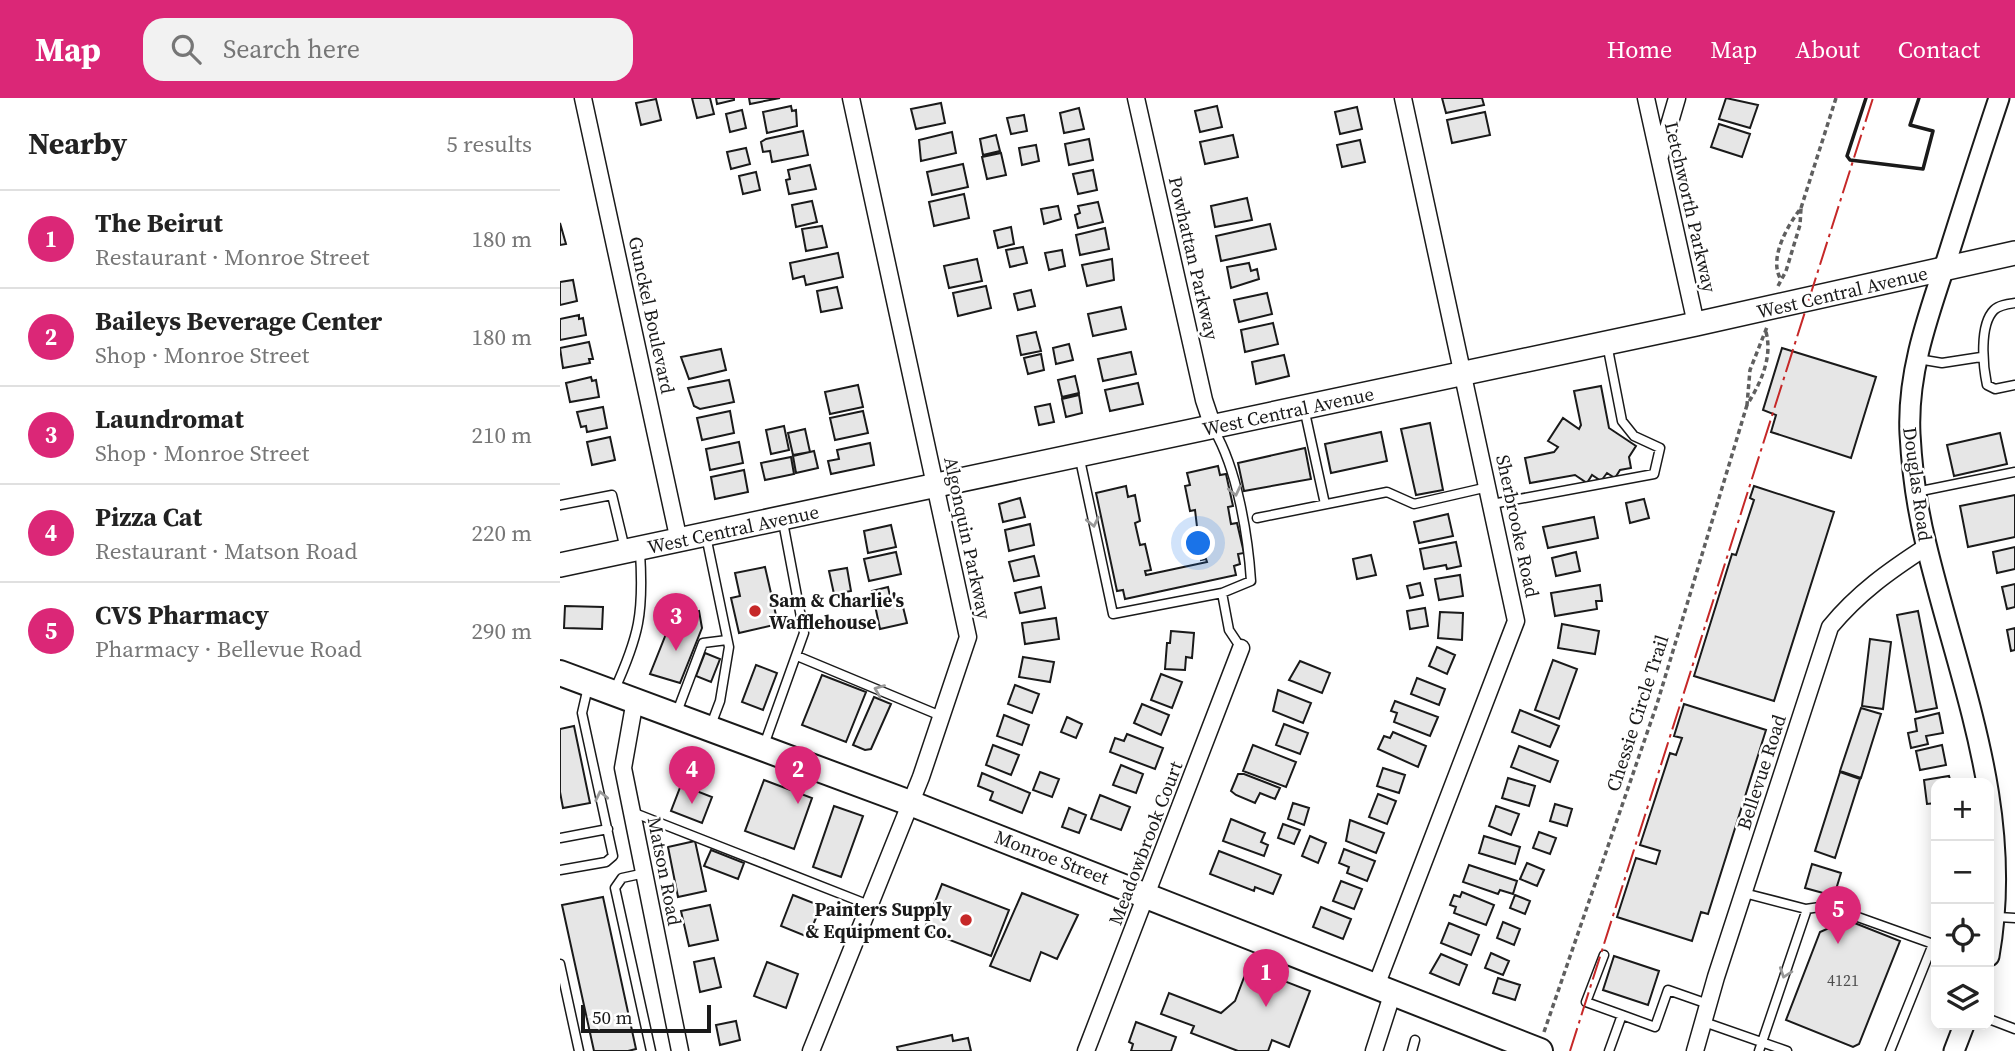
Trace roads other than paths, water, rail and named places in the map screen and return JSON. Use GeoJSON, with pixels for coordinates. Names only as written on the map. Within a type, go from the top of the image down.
{"type":"FeatureCollection","features":[{"type":"Feature","properties":{"kind":"main road","name":"West Central Avenue"},"geometry":{"type":"LineString","coordinates":[[560,565],[1772,308],[2015,253]]}},
{"type":"Feature","properties":{"kind":"main road","name":"Monroe Street"},"geometry":{"type":"LineString","coordinates":[[560,673],[1148,894],[1540,1051]]}},
{"type":"Feature","properties":{"kind":"street","name":"Gunckel Boulevard"},"geometry":{"type":"LineString","coordinates":[[583,98],[679,541]]}},
{"type":"Feature","properties":{"kind":"street","name":"Algonquin Parkway"},"geometry":{"type":"LineString","coordinates":[[811,1051],[910,803],[968,637],[850,98]]}},
{"type":"Feature","properties":{"kind":"street","name":"Powhattan Parkway"},"geometry":{"type":"LineString","coordinates":[[1136,98],[1204,400],[1213,427]]}},
{"type":"Feature","properties":{"kind":"street","name":"Sherbrooke Road"},"geometry":{"type":"LineString","coordinates":[[1374,1051],[1384,989],[1516,621],[1403,98]]}},
{"type":"Feature","properties":{"kind":"street","name":"Letchworth Parkway"},"geometry":{"type":"LineString","coordinates":[[1646,98],[1696,324]]}},
{"type":"Feature","properties":{"kind":"street"},"geometry":{"type":"LineString","coordinates":[[1659,158],[1677,98]]}},
{"type":"Feature","properties":{"kind":"street","name":"Douglas Road"},"geometry":{"type":"LineString","coordinates":[[1994,945],[2006,918],[2001,828],[1994,769],[1926,547],[1916,492],[1910,415],[1918,359],[1999,98]]}},
{"type":"Feature","properties":{"kind":"street","name":"Bellevue Road"},"geometry":{"type":"LineString","coordinates":[[1695,1051],[1830,627],[1852,600],[1876,579],[1926,547]]}},
{"type":"Feature","properties":{"kind":"street","name":"Meadowbrook Court"},"geometry":{"type":"LineString","coordinates":[[1086,1051],[1241,648]]}},
{"type":"Feature","properties":{"kind":"street","name":"Matson Road"},"geometry":{"type":"LineString","coordinates":[[624,696],[623,768],[680,1051]]}},
{"type":"Feature","properties":{"kind":"street"},"geometry":{"type":"LineString","coordinates":[[1954,1051],[1962,1030]]}},
{"type":"Feature","properties":{"kind":"lane"},"geometry":{"type":"LineString","coordinates":[[2015,303],[1996,307],[1991,313],[1981,357],[1987,385],[1995,389],[2015,385]]}},
{"type":"Feature","properties":{"kind":"lane"},"geometry":{"type":"LineString","coordinates":[[1256,518],[1387,492],[1414,504],[1654,474],[1660,448],[1634,436],[1622,421],[1607,343]]}},
{"type":"Feature","properties":{"kind":"lane"},"geometry":{"type":"LineString","coordinates":[[1918,359],[1942,363],[1981,357]]}},
{"type":"Feature","properties":{"kind":"lane"},"geometry":{"type":"LineString","coordinates":[[1304,408],[1325,504]]}},
{"type":"Feature","properties":{"kind":"lane"},"geometry":{"type":"LineString","coordinates":[[1079,455],[1113,614],[1222,593],[1251,581],[1241,517],[1225,449],[1213,427]]}},
{"type":"Feature","properties":{"kind":"lane"},"geometry":{"type":"LineString","coordinates":[[1916,492],[2015,472]]}},
{"type":"Feature","properties":{"kind":"lane"},"geometry":{"type":"LineString","coordinates":[[560,505],[612,495],[633,551],[643,601],[624,696]]}},
{"type":"Feature","properties":{"kind":"lane"},"geometry":{"type":"LineString","coordinates":[[763,748],[804,633],[782,519]]}},
{"type":"Feature","properties":{"kind":"lane"},"geometry":{"type":"LineString","coordinates":[[706,535],[727,639],[728,659],[720,701],[710,728]]}},
{"type":"Feature","properties":{"kind":"lane"},"geometry":{"type":"LineString","coordinates":[[1222,593],[1230,629],[1241,648]]}},
{"type":"Feature","properties":{"kind":"lane"},"geometry":{"type":"LineString","coordinates":[[676,715],[702,643],[727,639]]}},
{"type":"Feature","properties":{"kind":"lane"},"geometry":{"type":"LineString","coordinates":[[796,656],[942,716]]}},
{"type":"Feature","properties":{"kind":"lane"},"geometry":{"type":"LineString","coordinates":[[560,870],[606,862],[613,856],[582,713],[589,683]]}},
{"type":"Feature","properties":{"kind":"lane"},"geometry":{"type":"LineString","coordinates":[[632,812],[869,905]]}},
{"type":"Feature","properties":{"kind":"lane"},"geometry":{"type":"LineString","coordinates":[[560,838],[608,829]]}},
{"type":"Feature","properties":{"kind":"lane"},"geometry":{"type":"LineString","coordinates":[[645,873],[622,878],[615,888],[651,1051]]}},
{"type":"Feature","properties":{"kind":"lane"},"geometry":{"type":"LineString","coordinates":[[1744,893],[1807,909],[1826,906],[1931,943]]}},
{"type":"Feature","properties":{"kind":"lane"},"geometry":{"type":"LineString","coordinates":[[1759,1051],[1807,909]]}},
{"type":"Feature","properties":{"kind":"lane"},"geometry":{"type":"LineString","coordinates":[[1890,1051],[1931,954]]}},
{"type":"Feature","properties":{"kind":"lane"},"geometry":{"type":"LineString","coordinates":[[1604,955],[1586,1002],[1655,1027],[1668,990],[1709,1004]]}},
{"type":"Feature","properties":{"kind":"lane"},"geometry":{"type":"LineString","coordinates":[[560,964],[579,1051]]}},
{"type":"Feature","properties":{"kind":"lane"},"geometry":{"type":"LineString","coordinates":[[1609,1051],[1622,1016]]}},
{"type":"Feature","properties":{"kind":"lane"},"geometry":{"type":"LineString","coordinates":[[1994,1021],[2015,1029]]}},
{"type":"Feature","properties":{"kind":"lane"},"geometry":{"type":"LineString","coordinates":[[1704,1022],[1787,1051]]}},
{"type":"Feature","properties":{"kind":"lane"},"geometry":{"type":"LineString","coordinates":[[1412,1051],[1415,1040]]}},
{"type":"Feature","properties":{"kind":"place","name":"Sam & Charlie's Wafflehouse"},"geometry":{"type":"Point","coordinates":[755,611]}},
{"type":"Feature","properties":{"kind":"place","name":"Laundromat"},"geometry":{"type":"Point","coordinates":[676,651]}},
{"type":"Feature","properties":{"kind":"place","name":"Pizza Cat"},"geometry":{"type":"Point","coordinates":[692,804]}},
{"type":"Feature","properties":{"kind":"place","name":"Baileys Beverage Center"},"geometry":{"type":"Point","coordinates":[798,804]}},
{"type":"Feature","properties":{"kind":"place","name":"Painters Supply & Equipment Co."},"geometry":{"type":"Point","coordinates":[966,920]}},
{"type":"Feature","properties":{"kind":"place","name":"CVS Pharmacy"},"geometry":{"type":"Point","coordinates":[1838,944]}},
{"type":"Feature","properties":{"kind":"place","name":"The Beirut"},"geometry":{"type":"Point","coordinates":[1266,1007]}}]}
